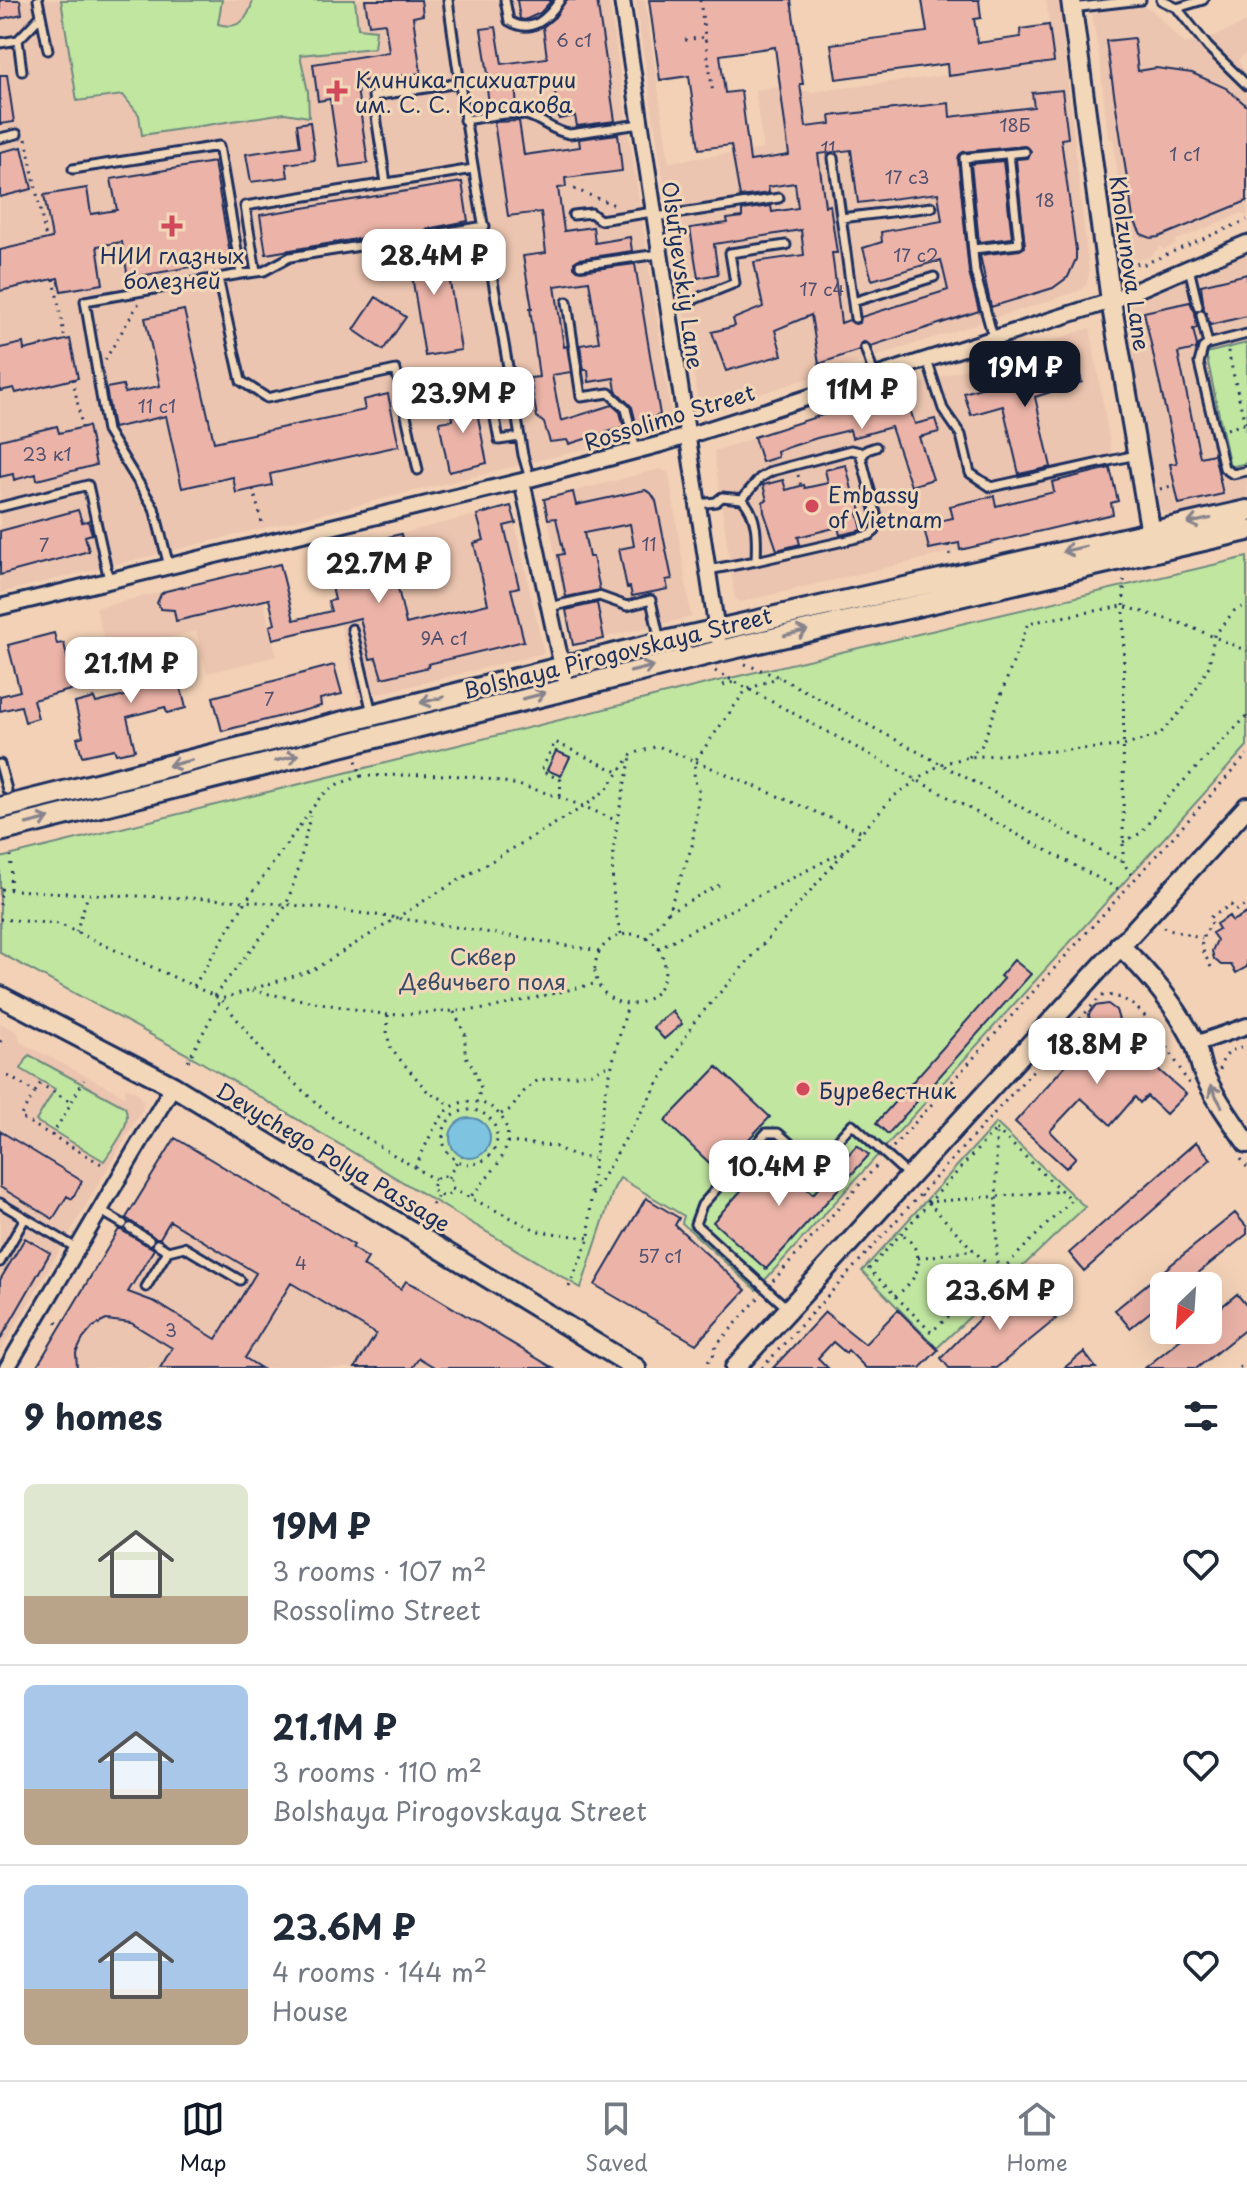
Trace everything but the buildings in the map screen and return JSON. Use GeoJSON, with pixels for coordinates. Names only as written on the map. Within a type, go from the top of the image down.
{"type":"FeatureCollection","features":[{"type":"Feature","properties":{"kind":"main road","name":"Bolshaya Pirogovskaya Street"},"geometry":{"type":"LineString","coordinates":[[0,831],[564,678],[1152,541],[1247,511]]}},
{"type":"Feature","properties":{"kind":"main road","name":"Bolshaya Pirogovskaya Street"},"geometry":{"type":"LineString","coordinates":[[1152,541],[1247,530]]}},
{"type":"Feature","properties":{"kind":"main road","name":"Bolshaya Pirogovskaya Street"},"geometry":{"type":"LineString","coordinates":[[3,799],[373,715],[564,678],[660,643],[718,640]]}},
{"type":"Feature","properties":{"kind":"street","name":"Olsufyevskiy Lane"},"geometry":{"type":"LineString","coordinates":[[622,0],[718,640]]}},
{"type":"Feature","properties":{"kind":"street","name":"Kholzunova Lane"},"geometry":{"type":"LineString","coordinates":[[1072,4],[1111,301],[1152,541]]}},
{"type":"Feature","properties":{"kind":"street","name":"Rossolimo Street"},"geometry":{"type":"LineString","coordinates":[[0,607],[526,480],[686,436],[1111,301],[1247,243]]}},
{"type":"Feature","properties":{"kind":"street"},"geometry":{"type":"LineString","coordinates":[[526,480],[564,678]]}},
{"type":"Feature","properties":{"kind":"street"},"geometry":{"type":"LineString","coordinates":[[735,1368],[1247,807]]}},
{"type":"Feature","properties":{"kind":"street"},"geometry":{"type":"LineString","coordinates":[[1119,945],[1147,973],[1195,1044],[1204,1074],[1243,1149]]}},
{"type":"Feature","properties":{"kind":"street","name":"Devychego Polya Passage"},"geometry":{"type":"LineString","coordinates":[[0,996],[173,1086],[636,1368]]}},
{"type":"Feature","properties":{"kind":"street"},"geometry":{"type":"LineString","coordinates":[[1195,1044],[1247,1026]]}},
{"type":"Feature","properties":{"kind":"street"},"geometry":{"type":"LineString","coordinates":[[7,1368],[173,1086]]}},
{"type":"Feature","properties":{"kind":"lane"},"geometry":{"type":"LineString","coordinates":[[38,0],[48,50]]}},
{"type":"Feature","properties":{"kind":"lane"},"geometry":{"type":"LineString","coordinates":[[448,0],[464,120],[485,226],[526,480]]}},
{"type":"Feature","properties":{"kind":"lane"},"geometry":{"type":"LineString","coordinates":[[505,0],[509,21],[518,27],[531,27],[543,21],[560,0]]}},
{"type":"Feature","properties":{"kind":"lane"},"geometry":{"type":"LineString","coordinates":[[1072,4],[1141,0]]}},
{"type":"Feature","properties":{"kind":"lane"},"geometry":{"type":"LineString","coordinates":[[1161,0],[1177,8],[1208,47],[1247,85]]}},
{"type":"Feature","properties":{"kind":"lane"},"geometry":{"type":"LineString","coordinates":[[1177,8],[1203,0]]}},
{"type":"Feature","properties":{"kind":"lane"},"geometry":{"type":"LineString","coordinates":[[0,43],[18,40],[41,16]]}},
{"type":"Feature","properties":{"kind":"lane"},"geometry":{"type":"LineString","coordinates":[[18,40],[22,71]]}},
{"type":"Feature","properties":{"kind":"lane"},"geometry":{"type":"LineString","coordinates":[[386,183],[373,96],[459,83]]}},
{"type":"Feature","properties":{"kind":"lane"},"geometry":{"type":"LineString","coordinates":[[464,120],[519,114],[544,123],[559,133],[570,134],[640,124]]}},
{"type":"Feature","properties":{"kind":"lane"},"geometry":{"type":"LineString","coordinates":[[0,138],[17,134]]}},
{"type":"Feature","properties":{"kind":"lane"},"geometry":{"type":"LineString","coordinates":[[73,169],[219,146],[241,274]]}},
{"type":"Feature","properties":{"kind":"lane"},"geometry":{"type":"LineString","coordinates":[[993,337],[977,280],[964,158],[1025,152]]}},
{"type":"Feature","properties":{"kind":"lane"},"geometry":{"type":"LineString","coordinates":[[973,249],[1019,244],[1009,154]]}},
{"type":"Feature","properties":{"kind":"lane"},"geometry":{"type":"LineString","coordinates":[[833,158],[855,318]]}},
{"type":"Feature","properties":{"kind":"lane"},"geometry":{"type":"LineString","coordinates":[[256,272],[245,206],[473,169]]}},
{"type":"Feature","properties":{"kind":"lane"},"geometry":{"type":"LineString","coordinates":[[573,215],[591,213],[600,220],[779,198]]}},
{"type":"Feature","properties":{"kind":"lane"},"geometry":{"type":"LineString","coordinates":[[841,218],[932,207]]}},
{"type":"Feature","properties":{"kind":"lane"},"geometry":{"type":"LineString","coordinates":[[428,235],[485,226]]}},
{"type":"Feature","properties":{"kind":"lane"},"geometry":{"type":"LineString","coordinates":[[169,566],[154,508],[107,431],[85,301],[256,272],[290,257],[417,237]]}},
{"type":"Feature","properties":{"kind":"lane"},"geometry":{"type":"LineString","coordinates":[[667,305],[690,301],[735,283],[730,253],[786,245]]}},
{"type":"Feature","properties":{"kind":"lane"},"geometry":{"type":"LineString","coordinates":[[580,265],[659,254]]}},
{"type":"Feature","properties":{"kind":"lane"},"geometry":{"type":"LineString","coordinates":[[1189,268],[1208,344]]}},
{"type":"Feature","properties":{"kind":"lane"},"geometry":{"type":"LineString","coordinates":[[853,302],[934,277]]}},
{"type":"Feature","properties":{"kind":"lane"},"geometry":{"type":"LineString","coordinates":[[218,278],[241,381],[267,398],[396,370],[418,470]]}},
{"type":"Feature","properties":{"kind":"lane"},"geometry":{"type":"LineString","coordinates":[[567,302],[581,397],[609,393],[626,409],[636,450]]}},
{"type":"Feature","properties":{"kind":"lane"},"geometry":{"type":"LineString","coordinates":[[1247,334],[1208,344],[1203,348],[1199,363],[1224,468],[1233,474],[1247,471]]}},
{"type":"Feature","properties":{"kind":"lane"},"geometry":{"type":"LineString","coordinates":[[865,348],[874,375]]}},
{"type":"Feature","properties":{"kind":"lane"},"geometry":{"type":"LineString","coordinates":[[926,358],[943,409],[961,435],[970,473],[991,487],[1136,455]]}},
{"type":"Feature","properties":{"kind":"lane"},"geometry":{"type":"LineString","coordinates":[[400,394],[488,380],[499,440],[520,437]]}},
{"type":"Feature","properties":{"kind":"lane"},"geometry":{"type":"LineString","coordinates":[[862,456],[876,447]]}},
{"type":"Feature","properties":{"kind":"lane"},"geometry":{"type":"LineString","coordinates":[[706,571],[875,531],[878,521],[862,456],[860,452],[851,450],[772,471],[760,478],[742,499]]}},
{"type":"Feature","properties":{"kind":"lane"},"geometry":{"type":"LineString","coordinates":[[0,507],[88,485],[109,580]]}},
{"type":"Feature","properties":{"kind":"lane"},"geometry":{"type":"LineString","coordinates":[[696,504],[716,502],[722,497],[742,499],[751,512],[756,529],[756,561]]}},
{"type":"Feature","properties":{"kind":"lane"},"geometry":{"type":"LineString","coordinates":[[549,607],[599,596],[627,606],[651,600],[660,643]]}},
{"type":"Feature","properties":{"kind":"lane"},"geometry":{"type":"LineString","coordinates":[[352,629],[373,715]]}},
{"type":"Feature","properties":{"kind":"lane"},"geometry":{"type":"LineString","coordinates":[[0,764],[3,799]]}},
{"type":"Feature","properties":{"kind":"lane"},"geometry":{"type":"LineString","coordinates":[[789,1309],[695,1224],[702,1205],[755,1145],[766,1133],[778,1133],[815,1165],[852,1124],[909,1177]]}},
{"type":"Feature","properties":{"kind":"lane"},"geometry":{"type":"LineString","coordinates":[[0,1203],[78,1249]]}},
{"type":"Feature","properties":{"kind":"lane"},"geometry":{"type":"LineString","coordinates":[[101,1211],[168,1251]]}},
{"type":"Feature","properties":{"kind":"lane"},"geometry":{"type":"LineString","coordinates":[[0,1262],[25,1218]]}},
{"type":"Feature","properties":{"kind":"lane"},"geometry":{"type":"LineString","coordinates":[[146,1287],[168,1251],[184,1247],[240,1280]]}},
{"type":"Feature","properties":{"kind":"path"},"geometry":{"type":"LineString","coordinates":[[700,0],[713,94]]}},
{"type":"Feature","properties":{"kind":"path"},"geometry":{"type":"LineString","coordinates":[[685,40],[705,37]]}},
{"type":"Feature","properties":{"kind":"path"},"geometry":{"type":"LineString","coordinates":[[17,134],[24,135],[27,140],[46,239]]}},
{"type":"Feature","properties":{"kind":"path"},"geometry":{"type":"LineString","coordinates":[[574,189],[627,209]]}},
{"type":"Feature","properties":{"kind":"path"},"geometry":{"type":"LineString","coordinates":[[1142,265],[1247,220]]}},
{"type":"Feature","properties":{"kind":"path"},"geometry":{"type":"LineString","coordinates":[[54,279],[65,340]]}},
{"type":"Feature","properties":{"kind":"path"},"geometry":{"type":"LineString","coordinates":[[97,374],[146,291]]}},
{"type":"Feature","properties":{"kind":"path"},"geometry":{"type":"LineString","coordinates":[[1225,340],[1247,433]]}},
{"type":"Feature","properties":{"kind":"path"},"geometry":{"type":"LineString","coordinates":[[73,379],[82,427]]}},
{"type":"Feature","properties":{"kind":"path"},"geometry":{"type":"LineString","coordinates":[[798,475],[801,486]]}},
{"type":"Feature","properties":{"kind":"path"},"geometry":{"type":"LineString","coordinates":[[1160,489],[1175,485]]}},
{"type":"Feature","properties":{"kind":"path"},"geometry":{"type":"LineString","coordinates":[[253,489],[262,523]]}},
{"type":"Feature","properties":{"kind":"path"},"geometry":{"type":"LineString","coordinates":[[948,545],[951,560]]}},
{"type":"Feature","properties":{"kind":"path"},"geometry":{"type":"LineString","coordinates":[[1123,862],[1124,577]]}},
{"type":"Feature","properties":{"kind":"path"},"geometry":{"type":"LineString","coordinates":[[591,1197],[695,1021],[894,796],[941,764],[969,757],[1123,746],[1159,735],[1184,708],[1209,666],[1214,636],[1234,611],[1247,605]]}},
{"type":"Feature","properties":{"kind":"path"},"geometry":{"type":"LineString","coordinates":[[969,757],[982,745],[1028,623],[1123,606],[1214,636],[1247,651]]}},
{"type":"Feature","properties":{"kind":"path"},"geometry":{"type":"LineString","coordinates":[[745,664],[779,677],[1123,862],[1134,879]]}},
{"type":"Feature","properties":{"kind":"path"},"geometry":{"type":"LineString","coordinates":[[715,671],[1122,891]]}},
{"type":"Feature","properties":{"kind":"path"},"geometry":{"type":"LineString","coordinates":[[646,938],[668,912],[692,846],[699,791],[694,779],[695,761],[746,690],[779,677]]}},
{"type":"Feature","properties":{"kind":"path"},"geometry":{"type":"LineString","coordinates":[[723,685],[734,682]]}},
{"type":"Feature","properties":{"kind":"path"},"geometry":{"type":"LineString","coordinates":[[1123,842],[1141,833],[1166,799],[1247,716]]}},
{"type":"Feature","properties":{"kind":"path"},"geometry":{"type":"LineString","coordinates":[[560,796],[561,780],[541,771],[555,742],[620,773]]}},
{"type":"Feature","properties":{"kind":"path"},"geometry":{"type":"LineString","coordinates":[[188,1061],[221,999],[313,970],[585,806],[607,789],[632,754],[658,746],[863,832]]}},
{"type":"Feature","properties":{"kind":"path"},"geometry":{"type":"LineString","coordinates":[[621,934],[613,906],[611,860],[632,754]]}},
{"type":"Feature","properties":{"kind":"path"},"geometry":{"type":"LineString","coordinates":[[708,1362],[716,1346],[766,1289],[1247,755]]}},
{"type":"Feature","properties":{"kind":"path"},"geometry":{"type":"LineString","coordinates":[[356,760],[361,776]]}},
{"type":"Feature","properties":{"kind":"path"},"geometry":{"type":"LineString","coordinates":[[194,986],[246,901],[328,789],[361,776],[461,776],[516,784],[560,796],[617,821]]}},
{"type":"Feature","properties":{"kind":"path"},"geometry":{"type":"LineString","coordinates":[[214,996],[286,906],[299,867],[311,812]]}},
{"type":"Feature","properties":{"kind":"path"},"geometry":{"type":"LineString","coordinates":[[658,948],[850,848]]}},
{"type":"Feature","properties":{"kind":"path"},"geometry":{"type":"LineString","coordinates":[[10,889],[11,856]]}},
{"type":"Feature","properties":{"kind":"path"},"geometry":{"type":"LineString","coordinates":[[668,912],[719,885]]}},
{"type":"Feature","properties":{"kind":"path"},"geometry":{"type":"LineString","coordinates":[[0,901],[1,889],[10,889],[246,901],[396,919],[600,951]]}},
{"type":"Feature","properties":{"kind":"path"},"geometry":{"type":"LineString","coordinates":[[76,932],[88,895]]}},
{"type":"Feature","properties":{"kind":"path"},"geometry":{"type":"LineString","coordinates":[[1211,967],[1201,946],[1212,924],[1209,918],[1231,905],[1235,911],[1247,904]]}},
{"type":"Feature","properties":{"kind":"path"},"geometry":{"type":"LineString","coordinates":[[0,919],[59,924],[221,999],[272,1063],[332,1117],[435,1180]]}},
{"type":"Feature","properties":{"kind":"path"},"geometry":{"type":"LineString","coordinates":[[1163,927],[1202,939]]}},
{"type":"Feature","properties":{"kind":"path"},"geometry":{"type":"LineString","coordinates":[[621,934],[646,938],[658,948],[665,969],[663,981],[656,992],[643,1002],[628,1004],[615,1001],[604,993],[598,983],[595,971],[600,951],[621,934]]}},
{"type":"Feature","properties":{"kind":"path"},"geometry":{"type":"LineString","coordinates":[[249,991],[388,1015],[487,1009],[598,983]]}},
{"type":"Feature","properties":{"kind":"path"},"geometry":{"type":"LineString","coordinates":[[762,1368],[1101,996],[1110,994],[1140,1008],[1191,1087]]}},
{"type":"Feature","properties":{"kind":"path"},"geometry":{"type":"LineString","coordinates":[[569,1287],[589,1238],[594,1158],[611,1064],[628,1004]]}},
{"type":"Feature","properties":{"kind":"path"},"geometry":{"type":"LineString","coordinates":[[454,1012],[465,1034],[465,1055],[481,1088],[477,1101]]}},
{"type":"Feature","properties":{"kind":"path"},"geometry":{"type":"LineString","coordinates":[[388,1015],[387,1034],[391,1049],[429,1093],[445,1100],[450,1108]]}},
{"type":"Feature","properties":{"kind":"path"},"geometry":{"type":"LineString","coordinates":[[1220,1075],[1224,1057],[1247,1045]]}},
{"type":"Feature","properties":{"kind":"path"},"geometry":{"type":"LineString","coordinates":[[501,1114],[511,1109],[525,1090],[538,1080],[593,1073],[611,1064]]}},
{"type":"Feature","properties":{"kind":"path"},"geometry":{"type":"LineString","coordinates":[[8,1076],[35,1092]]}},
{"type":"Feature","properties":{"kind":"path"},"geometry":{"type":"LineString","coordinates":[[52,1136],[84,1080]]}},
{"type":"Feature","properties":{"kind":"path"},"geometry":{"type":"LineString","coordinates":[[71,1102],[40,1084],[20,1117],[105,1166]]}},
{"type":"Feature","properties":{"kind":"path"},"geometry":{"type":"LineString","coordinates":[[415,1167],[450,1108],[461,1102],[485,1103],[501,1114],[507,1130],[507,1142],[503,1154],[469,1199]]}},
{"type":"Feature","properties":{"kind":"path"},"geometry":{"type":"LineString","coordinates":[[474,1110],[486,1116],[495,1126],[497,1139],[493,1152],[483,1161],[470,1164],[457,1161],[448,1153],[443,1141],[444,1128],[451,1118],[461,1112],[474,1110]]}},
{"type":"Feature","properties":{"kind":"path"},"geometry":{"type":"LineString","coordinates":[[996,1129],[1071,1200],[997,1275],[931,1332],[869,1269],[996,1129]]}},
{"type":"Feature","properties":{"kind":"path"},"geometry":{"type":"LineString","coordinates":[[996,1129],[997,1275]]}},
{"type":"Feature","properties":{"kind":"path"},"geometry":{"type":"LineString","coordinates":[[507,1142],[554,1146],[572,1155],[594,1158]]}},
{"type":"Feature","properties":{"kind":"path"},"geometry":{"type":"LineString","coordinates":[[1243,1149],[1247,1167]]}},
{"type":"Feature","properties":{"kind":"path"},"geometry":{"type":"LineString","coordinates":[[457,1161],[448,1178],[452,1189],[469,1199],[538,1231],[589,1238]]}},
{"type":"Feature","properties":{"kind":"path"},"geometry":{"type":"LineString","coordinates":[[438,1195],[433,1188],[435,1180],[448,1178]]}},
{"type":"Feature","properties":{"kind":"path"},"geometry":{"type":"LineString","coordinates":[[438,1195],[447,1195],[452,1189]]}},
{"type":"Feature","properties":{"kind":"path"},"geometry":{"type":"LineString","coordinates":[[928,1202],[1062,1191]]}},
{"type":"Feature","properties":{"kind":"path"},"geometry":{"type":"LineString","coordinates":[[432,1205],[438,1195]]}},
{"type":"Feature","properties":{"kind":"path"},"geometry":{"type":"LineString","coordinates":[[920,1195],[997,1275]]}},
{"type":"Feature","properties":{"kind":"path"},"geometry":{"type":"LineString","coordinates":[[895,1296],[912,1281],[918,1258],[913,1244],[901,1233]]}},
{"type":"Feature","properties":{"kind":"path"},"geometry":{"type":"LineString","coordinates":[[918,1258],[974,1250]]}},
{"type":"Feature","properties":{"kind":"path"},"geometry":{"type":"LineString","coordinates":[[56,1322],[61,1325]]}},
{"type":"Feature","properties":{"kind":"path"},"geometry":{"type":"LineString","coordinates":[[1239,1368],[1247,1362]]}},
{"type":"Feature","properties":{"kind":"shaded area"},"geometry":{"type":"Polygon","coordinates":[[[0,0],[609,0],[671,424],[622,440],[0,593],[0,0]]]}},
{"type":"Feature","properties":{"kind":"shaded area"},"geometry":{"type":"Polygon","coordinates":[[[635,0],[645,0],[669,162],[763,149],[755,90],[781,87],[811,92],[1054,62],[1046,0],[1059,0],[1089,272],[1087,284],[1079,291],[707,411],[699,409],[635,0]]]}},
{"type":"Feature","properties":{"kind":"shaded area"},"geometry":{"type":"Polygon","coordinates":[[[1133,3],[1152,10],[1185,44],[1247,22],[1247,52],[1238,60],[1247,75],[1247,216],[1242,213],[1175,241],[1176,244],[1163,250],[1161,246],[1149,257],[1138,260],[1126,253],[1121,241],[1126,227],[1122,226],[1119,212],[1122,211],[1113,139],[1108,138],[1091,8],[1133,3]]]}},
{"type":"Feature","properties":{"kind":"shaded area"},"geometry":{"type":"Polygon","coordinates":[[[1247,254],[1247,501],[1174,518],[1156,507],[1125,316],[1134,301],[1247,254]]]}},
{"type":"Feature","properties":{"kind":"shaded area"},"geometry":{"type":"Polygon","coordinates":[[[1090,328],[1114,467],[1110,469],[1118,501],[1111,503],[1113,514],[740,602],[735,599],[714,451],[1090,328]]]}},
{"type":"Feature","properties":{"kind":"shaded area"},"geometry":{"type":"Polygon","coordinates":[[[660,469],[669,473],[691,617],[573,645],[544,499],[660,469]]]}},
{"type":"Feature","properties":{"kind":"shaded area"},"geometry":{"type":"Polygon","coordinates":[[[511,506],[544,653],[358,699],[340,623],[405,607],[388,537],[511,506]]]}},
{"type":"Feature","properties":{"kind":"shaded area"},"geometry":{"type":"Polygon","coordinates":[[[255,569],[277,656],[207,673],[196,631],[107,653],[96,608],[255,569]]]}},
{"type":"Feature","properties":{"kind":"shaded area"},"geometry":{"type":"Polygon","coordinates":[[[0,1023],[18,1032],[20,1042],[125,1096],[125,1087],[138,1093],[143,1102],[142,1110],[0,1352],[0,1023]]]}},
{"type":"Feature","properties":{"kind":"shaded area"},"geometry":{"type":"Polygon","coordinates":[[[175,1138],[354,1245],[352,1248],[363,1266],[401,1289],[420,1288],[553,1368],[36,1368],[175,1138]]]}},
{"type":"Feature","properties":{"kind":"green space"},"geometry":{"type":"Polygon","coordinates":[[[61,0],[222,0],[218,24],[232,26],[242,22],[253,0],[355,0],[358,28],[376,30],[374,48],[300,55],[308,92],[309,117],[285,113],[142,135],[139,115],[123,95],[77,101],[61,0]]]}},
{"type":"Feature","properties":{"kind":"green space"},"geometry":{"type":"Polygon","coordinates":[[[1247,343],[1247,463],[1230,467],[1206,353],[1247,343]]]}},
{"type":"Feature","properties":{"kind":"green space","name":"Сквер Девичьего поля"},"geometry":{"type":"Polygon","coordinates":[[[1247,557],[1247,746],[756,1290],[682,1223],[684,1216],[620,1178],[581,1288],[196,1059],[0,953],[0,858],[722,680],[1247,557]]]}},
{"type":"Feature","properties":{"kind":"green space"},"geometry":{"type":"Polygon","coordinates":[[[29,1055],[125,1107],[125,1128],[104,1161],[36,1121],[55,1089],[21,1069],[29,1055]]]}},
{"type":"Feature","properties":{"kind":"green space"},"geometry":{"type":"Polygon","coordinates":[[[996,1123],[1085,1207],[937,1348],[862,1271],[996,1123]]]}},
{"type":"Feature","properties":{"kind":"water"},"geometry":{"type":"Polygon","coordinates":[[[470,1118],[484,1124],[490,1138],[484,1152],[470,1158],[456,1152],[450,1138],[456,1124],[470,1118]]]}},
{"type":"Feature","properties":{"kind":"place","name":"Клиника психиатрии им. С. С. Корсакова"},"geometry":{"type":"Point","coordinates":[337,91]}},
{"type":"Feature","properties":{"kind":"place","name":"НИИ глазных болезней"},"geometry":{"type":"Point","coordinates":[172,226]}},
{"type":"Feature","properties":{"kind":"place","name":"Embassy of Vietnam"},"geometry":{"type":"Point","coordinates":[812,506]}},
{"type":"Feature","properties":{"kind":"place","name":"Буревестник"},"geometry":{"type":"Point","coordinates":[803,1089]}}]}
